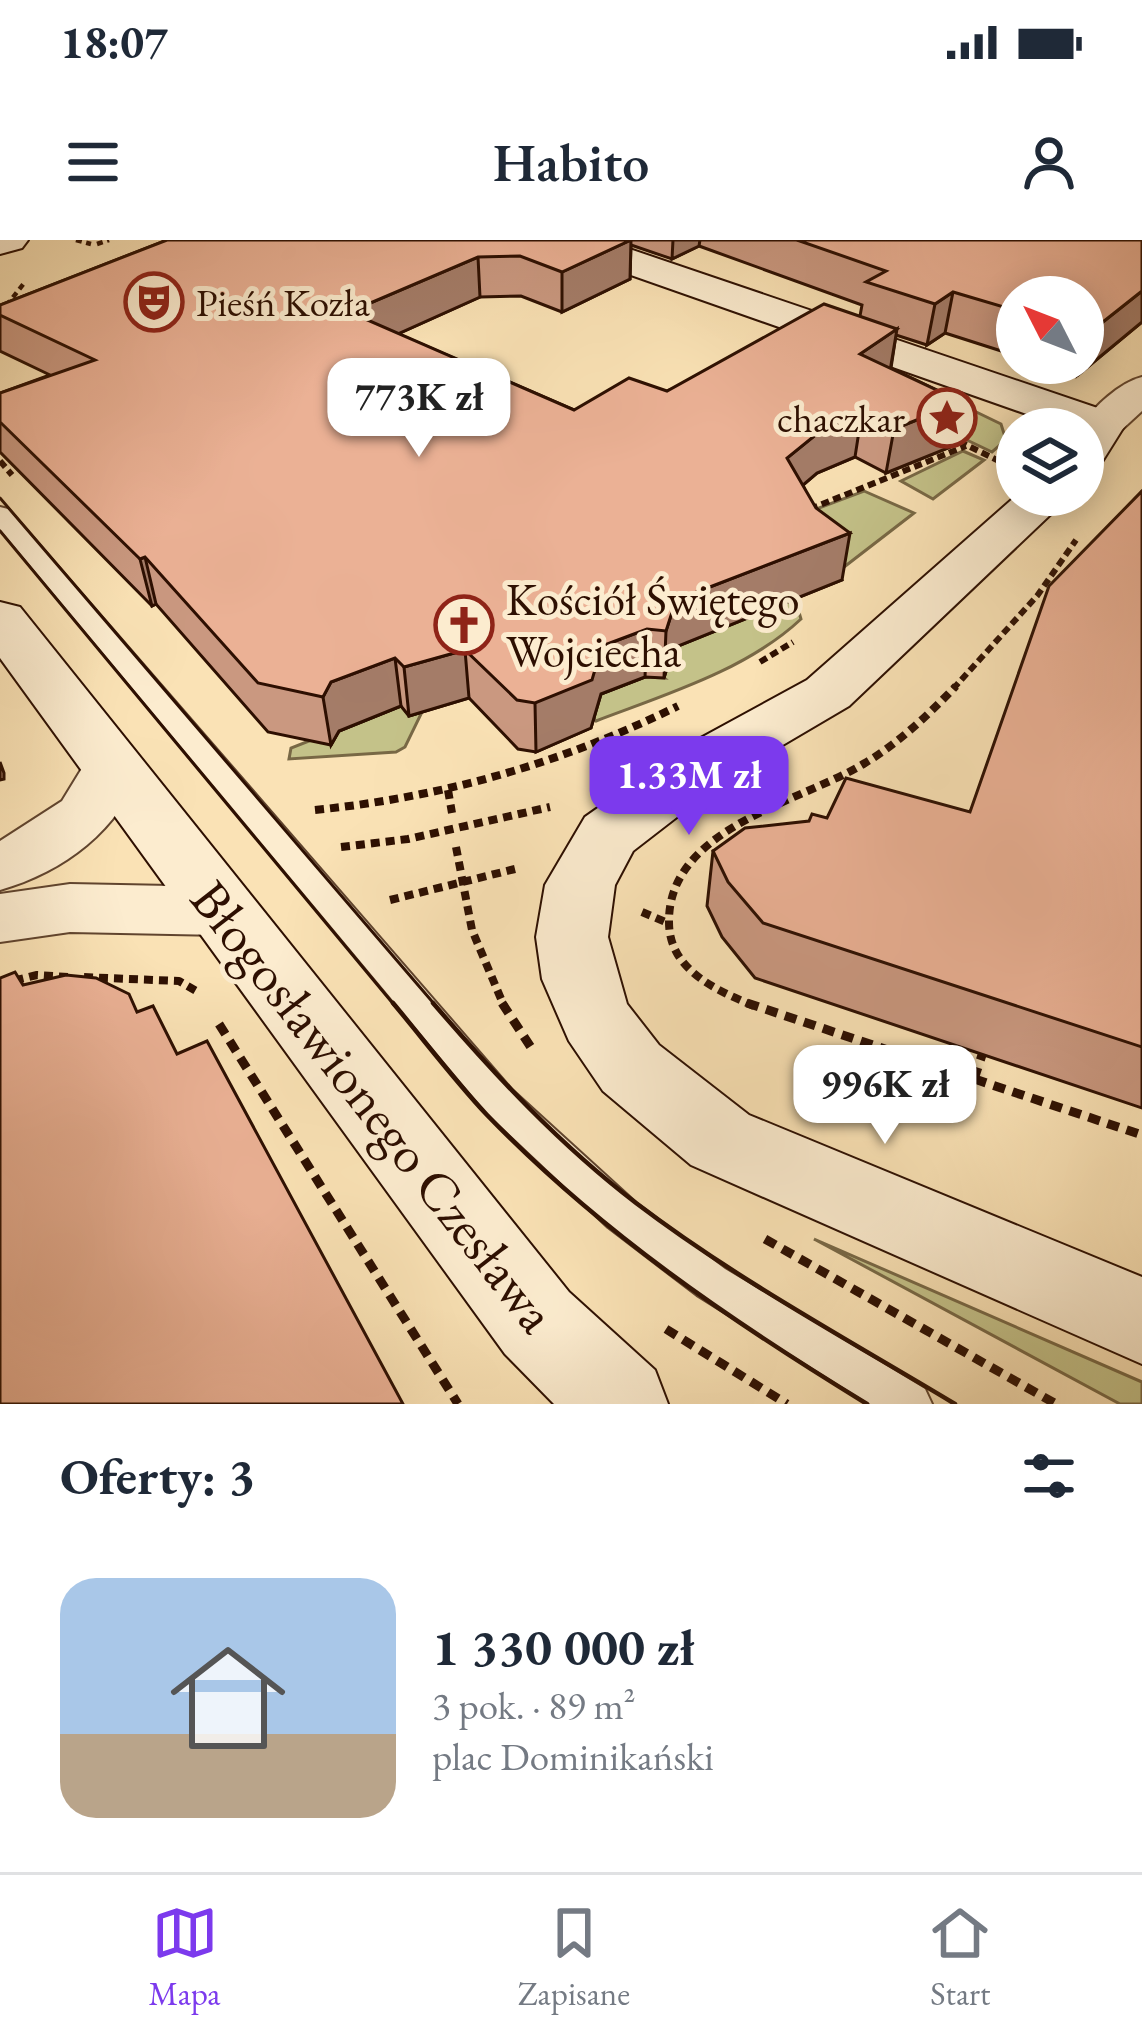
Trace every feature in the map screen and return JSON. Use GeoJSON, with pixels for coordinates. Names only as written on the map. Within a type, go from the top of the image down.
{"type":"FeatureCollection","features":[{"type":"Feature","properties":{"kind":"street"},"geometry":{"type":"LineString","coordinates":[[0,243],[9,240]]}},
{"type":"Feature","properties":{"kind":"street"},"geometry":{"type":"LineString","coordinates":[[567,240],[1009,408]]}},
{"type":"Feature","properties":{"kind":"street"},"geometry":{"type":"LineString","coordinates":[[1104,429],[1142,389]]}},
{"type":"Feature","properties":{"kind":"street"},"geometry":{"type":"LineString","coordinates":[[996,492],[827,693],[708,761],[587,818],[572,937],[579,980],[596,1020],[631,1068],[720,1140],[1142,1321]]}},
{"type":"Feature","properties":{"kind":"street","name":"Błogosławionego Czesława"},"geometry":{"type":"LineString","coordinates":[[0,619],[537,1323],[621,1404]]}},
{"type":"Feature","properties":{"kind":"street"},"geometry":{"type":"LineString","coordinates":[[0,868],[81,820],[108,786],[112,766]]}},
{"type":"Feature","properties":{"kind":"street"},"geometry":{"type":"LineString","coordinates":[[0,919],[201,884]]}},
{"type":"Feature","properties":{"kind":"lane"},"geometry":{"type":"LineString","coordinates":[[0,514],[499,1101],[622,1215],[711,1282],[910,1404]]}},
{"type":"Feature","properties":{"kind":"path"},"geometry":{"type":"LineString","coordinates":[[76,240],[94,244],[109,240]]}},
{"type":"Feature","properties":{"kind":"path"},"geometry":{"type":"LineString","coordinates":[[929,428],[996,463]]}},
{"type":"Feature","properties":{"kind":"path"},"geometry":{"type":"LineString","coordinates":[[791,518],[966,446]]}},
{"type":"Feature","properties":{"kind":"path"},"geometry":{"type":"LineString","coordinates":[[752,667],[808,630]]}},
{"type":"Feature","properties":{"kind":"path"},"geometry":{"type":"LineString","coordinates":[[306,803],[316,811],[448,790],[579,755],[691,700]]}},
{"type":"Feature","properties":{"kind":"path"},"geometry":{"type":"LineString","coordinates":[[448,790],[452,812]]}},
{"type":"Feature","properties":{"kind":"path"},"geometry":{"type":"LineString","coordinates":[[285,851],[587,818]]}},
{"type":"Feature","properties":{"kind":"path"},"geometry":{"type":"LineString","coordinates":[[375,904],[460,878],[534,865]]}},
{"type":"Feature","properties":{"kind":"path"},"geometry":{"type":"LineString","coordinates":[[668,922],[669,944],[686,970],[708,984],[1142,1135]]}},
{"type":"Feature","properties":{"kind":"path"},"geometry":{"type":"LineString","coordinates":[[0,984],[37,975],[179,981],[199,993],[458,1404]]}},
{"type":"Feature","properties":{"kind":"path"},"geometry":{"type":"LineString","coordinates":[[974,1079],[987,1039]]}},
{"type":"Feature","properties":{"kind":"shaded area"},"geometry":{"type":"Polygon","coordinates":[[[935,392],[996,422],[996,449],[992,452],[902,409],[935,392]]]}},
{"type":"Feature","properties":{"kind":"shaded area"},"geometry":{"type":"Polygon","coordinates":[[[963,451],[984,460],[933,499],[901,481],[963,451]]]}},
{"type":"Feature","properties":{"kind":"shaded area"},"geometry":{"type":"Polygon","coordinates":[[[864,491],[914,513],[835,574],[811,511],[864,491]]]}},
{"type":"Feature","properties":{"kind":"shaded area"},"geometry":{"type":"Polygon","coordinates":[[[776,593],[798,609],[801,619],[756,653],[596,721],[579,702],[645,677],[664,678],[628,651],[755,602],[766,610],[773,608],[776,593]]]}},
{"type":"Feature","properties":{"kind":"shaded area"},"geometry":{"type":"Polygon","coordinates":[[[401,706],[409,716],[422,712],[405,747],[396,752],[289,759],[291,748],[319,737],[331,745],[339,731],[401,706]]]}},
{"type":"Feature","properties":{"kind":"shaded area"},"geometry":{"type":"Polygon","coordinates":[[[814,1239],[1142,1382],[1142,1404],[1120,1404],[814,1239]]]}},
{"type":"Feature","properties":{"kind":"building"},"geometry":{"type":"Polygon","coordinates":[[[167,240],[631,240],[562,272],[520,256],[478,257],[349,312],[574,410],[629,378],[667,391],[824,304],[897,329],[860,354],[962,402],[894,429],[862,412],[824,428],[787,458],[816,508],[850,533],[676,600],[666,631],[647,629],[602,646],[592,680],[535,703],[517,700],[465,650],[404,667],[395,658],[331,682],[323,697],[258,683],[145,557],[140,559],[0,422],[0,393],[95,360],[0,315],[0,305],[167,240]]]}},
{"type":"Feature","properties":{"kind":"building"},"geometry":{"type":"Polygon","coordinates":[[[797,240],[1142,240],[1142,291],[1104,321],[1104,276],[996,276],[996,305],[953,292],[935,304],[866,282],[886,271],[797,240]]]}},
{"type":"Feature","properties":{"kind":"building"},"geometry":{"type":"Polygon","coordinates":[[[1142,491],[1142,1047],[763,923],[728,882],[713,851],[745,828],[809,821],[812,814],[827,818],[846,778],[970,812],[1049,586],[1142,491]]]}},
{"type":"Feature","properties":{"kind":"building"},"geometry":{"type":"Polygon","coordinates":[[[15,972],[23,985],[66,975],[96,978],[129,994],[137,1012],[153,1006],[177,1054],[207,1041],[403,1404],[0,1404],[0,978],[15,972]]]}},
{"type":"Feature","properties":{"kind":"tram line"},"geometry":{"type":"LineString","coordinates":[[0,498],[436,1006]]}},
{"type":"Feature","properties":{"kind":"tram line"},"geometry":{"type":"LineString","coordinates":[[0,531],[395,1006]]}},
{"type":"Feature","properties":{"kind":"tram line"},"geometry":{"type":"LineString","coordinates":[[393,1003],[487,1115],[574,1197],[717,1307],[867,1404]]}},
{"type":"Feature","properties":{"kind":"tram line"},"geometry":{"type":"LineString","coordinates":[[433,1003],[529,1108],[636,1203],[752,1283],[955,1404]]}},
{"type":"Feature","properties":{"kind":"place","name":"Pieśń Kozła"},"geometry":{"type":"Point","coordinates":[154,302]}},
{"type":"Feature","properties":{"kind":"place","name":"chaczkar"},"geometry":{"type":"Point","coordinates":[947,418]}},
{"type":"Feature","properties":{"kind":"place","name":"Kościół Świętego Wojciecha"},"geometry":{"type":"Point","coordinates":[464,625]}}]}
